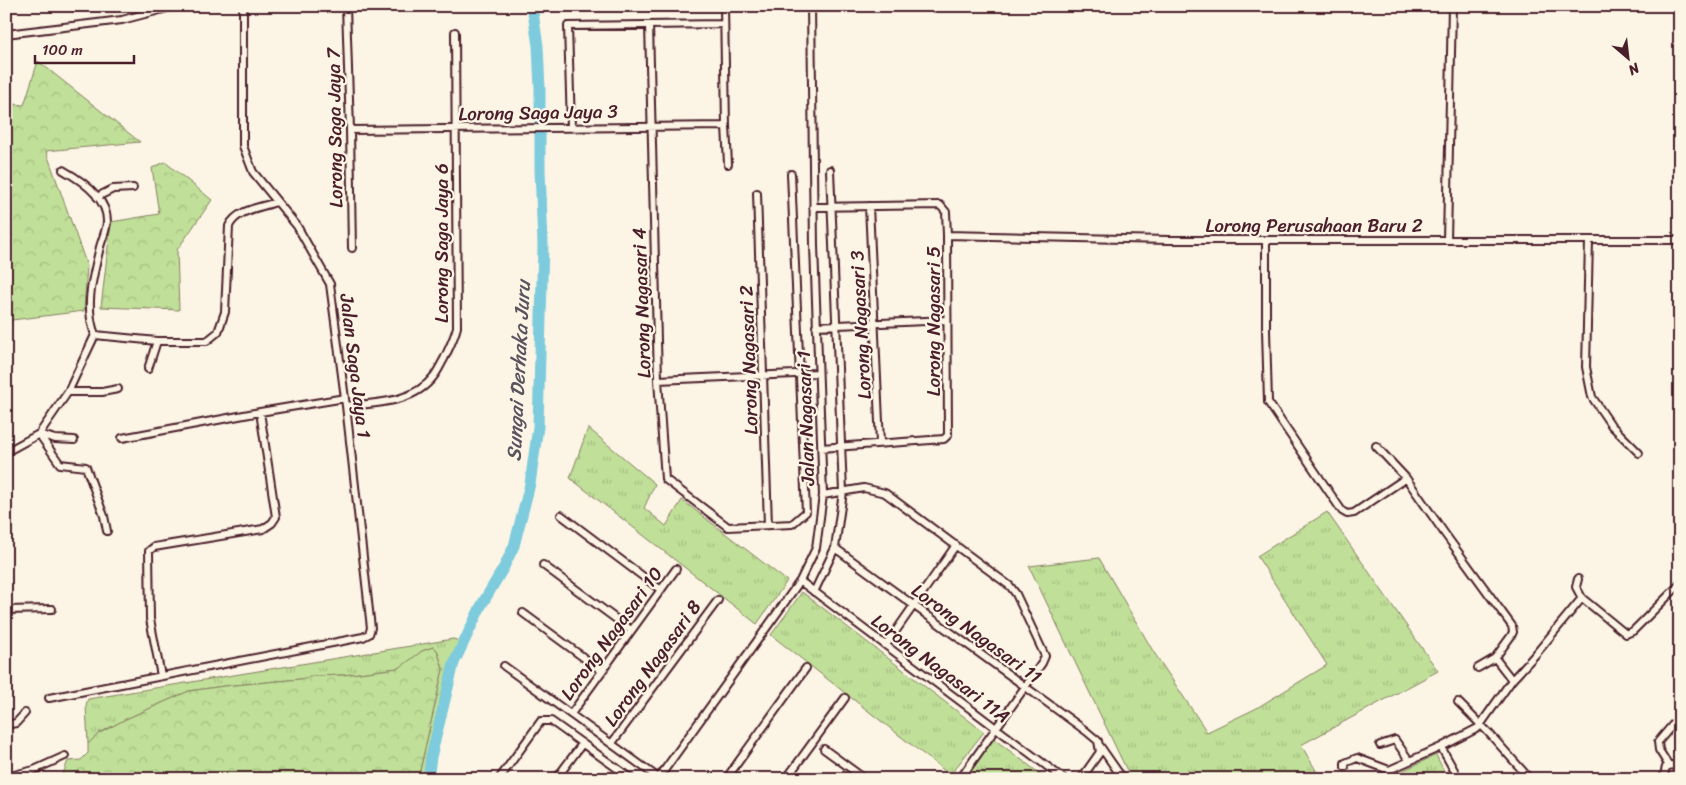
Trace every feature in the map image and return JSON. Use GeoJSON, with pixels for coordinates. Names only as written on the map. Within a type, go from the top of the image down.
{"type":"FeatureCollection","features":[{"type":"Feature","properties":{"kind":"street"},"geometry":{"type":"LineString","coordinates":[[6,34],[122,20],[175,6]]}},
{"type":"Feature","properties":{"kind":"street","name":"Jalan Saga Jaya 1"},"geometry":{"type":"LineString","coordinates":[[161,676],[363,637],[368,634],[371,628],[330,284],[297,226],[253,172],[243,146],[243,6]]}},
{"type":"Feature","properties":{"kind":"street","name":"Lorong Saga Jaya 7"},"geometry":{"type":"LineString","coordinates":[[346,6],[352,248]]}},
{"type":"Feature","properties":{"kind":"street"},"geometry":{"type":"LineString","coordinates":[[724,6],[728,164]]}},
{"type":"Feature","properties":{"kind":"street","name":"Jalan Nagasari 1"},"geometry":{"type":"LineString","coordinates":[[659,778],[800,581],[816,548],[823,495],[817,373],[811,6]]}},
{"type":"Feature","properties":{"kind":"street"},"geometry":{"type":"LineString","coordinates":[[1447,240],[1452,6]]}},
{"type":"Feature","properties":{"kind":"street"},"geometry":{"type":"LineString","coordinates":[[571,127],[568,26],[724,24]]}},
{"type":"Feature","properties":{"kind":"street","name":"Lorong Nagasari 4"},"geometry":{"type":"LineString","coordinates":[[649,25],[658,380],[665,479],[728,527],[768,525]]}},
{"type":"Feature","properties":{"kind":"street","name":"Lorong Saga Jaya 6"},"geometry":{"type":"LineString","coordinates":[[346,406],[389,401],[420,390],[435,375],[454,339],[457,327],[455,32]]}},
{"type":"Feature","properties":{"kind":"street","name":"Lorong Saga Jaya 3"},"geometry":{"type":"LineString","coordinates":[[350,130],[726,126]]}},
{"type":"Feature","properties":{"kind":"street"},"geometry":{"type":"LineString","coordinates":[[6,452],[39,434],[68,392],[95,335],[90,321],[89,302],[107,220],[105,210],[90,187],[63,170]]}},
{"type":"Feature","properties":{"kind":"street","name":"Jalan Nagasari 1"},"geometry":{"type":"LineString","coordinates":[[814,592],[835,548],[843,492],[830,170]]}},
{"type":"Feature","properties":{"kind":"street"},"geometry":{"type":"LineString","coordinates":[[768,525],[792,524],[806,512],[791,174]]}},
{"type":"Feature","properties":{"kind":"street"},"geometry":{"type":"LineString","coordinates":[[97,197],[112,188],[133,188]]}},
{"type":"Feature","properties":{"kind":"street","name":"Lorong Nagasari 2"},"geometry":{"type":"LineString","coordinates":[[757,193],[768,525]]}},
{"type":"Feature","properties":{"kind":"street"},"geometry":{"type":"LineString","coordinates":[[95,335],[157,341],[207,342],[218,332],[225,312],[229,226],[236,216],[276,202]]}},
{"type":"Feature","properties":{"kind":"street","name":"Lorong Nagasari 5"},"geometry":{"type":"LineString","coordinates":[[869,206],[940,205],[946,212],[948,435],[944,439],[880,443]]}},
{"type":"Feature","properties":{"kind":"street"},"geometry":{"type":"LineString","coordinates":[[814,207],[869,206]]}},
{"type":"Feature","properties":{"kind":"street","name":"Lorong Nagasari 3"},"geometry":{"type":"LineString","coordinates":[[869,206],[880,443]]}},
{"type":"Feature","properties":{"kind":"street","name":"Lorong Perusahaan Baru 2"},"geometry":{"type":"LineString","coordinates":[[947,236],[1168,240],[1680,240]]}},
{"type":"Feature","properties":{"kind":"street"},"geometry":{"type":"LineString","coordinates":[[1266,240],[1268,402],[1342,511],[1347,514],[1354,513],[1406,478]]}},
{"type":"Feature","properties":{"kind":"street"},"geometry":{"type":"LineString","coordinates":[[1589,241],[1586,367],[1592,397],[1611,425],[1639,453]]}},
{"type":"Feature","properties":{"kind":"street"},"geometry":{"type":"LineString","coordinates":[[816,326],[947,320]]}},
{"type":"Feature","properties":{"kind":"street"},"geometry":{"type":"LineString","coordinates":[[148,369],[157,341]]}},
{"type":"Feature","properties":{"kind":"street"},"geometry":{"type":"LineString","coordinates":[[658,380],[817,373]]}},
{"type":"Feature","properties":{"kind":"street"},"geometry":{"type":"LineString","coordinates":[[68,392],[102,392],[118,389]]}},
{"type":"Feature","properties":{"kind":"street"},"geometry":{"type":"LineString","coordinates":[[122,438],[345,398]]}},
{"type":"Feature","properties":{"kind":"street"},"geometry":{"type":"LineString","coordinates":[[49,698],[161,676],[150,619],[149,551],[154,547],[263,529],[272,523],[276,517],[260,412]]}},
{"type":"Feature","properties":{"kind":"street"},"geometry":{"type":"LineString","coordinates":[[39,434],[55,439],[74,440]]}},
{"type":"Feature","properties":{"kind":"street"},"geometry":{"type":"LineString","coordinates":[[39,434],[57,462],[86,467],[104,516],[107,531]]}},
{"type":"Feature","properties":{"kind":"street"},"geometry":{"type":"LineString","coordinates":[[821,448],[880,443]]}},
{"type":"Feature","properties":{"kind":"street"},"geometry":{"type":"LineString","coordinates":[[1376,446],[1406,478],[1512,626],[1513,632],[1495,658],[1478,668]]}},
{"type":"Feature","properties":{"kind":"street"},"geometry":{"type":"LineString","coordinates":[[823,495],[864,488],[885,493],[1010,586],[1016,594],[1045,656],[1042,663],[960,779]]}},
{"type":"Feature","properties":{"kind":"street"},"geometry":{"type":"LineString","coordinates":[[561,515],[661,590]]}},
{"type":"Feature","properties":{"kind":"street"},"geometry":{"type":"LineString","coordinates":[[886,645],[956,545]]}},
{"type":"Feature","properties":{"kind":"street","name":"Lorong Nagasari 11"},"geometry":{"type":"LineString","coordinates":[[835,548],[1086,730],[1098,741],[1123,779]]}},
{"type":"Feature","properties":{"kind":"street"},"geometry":{"type":"LineString","coordinates":[[543,566],[632,630]]}},
{"type":"Feature","properties":{"kind":"street","name":"Lorong Nagasari 10"},"geometry":{"type":"LineString","coordinates":[[571,714],[676,569]]}},
{"type":"Feature","properties":{"kind":"street"},"geometry":{"type":"LineString","coordinates":[[1578,578],[1576,588],[1582,598],[1623,633],[1628,634],[1680,584]]}},
{"type":"Feature","properties":{"kind":"street","name":"Lorong Nagasari 11A"},"geometry":{"type":"LineString","coordinates":[[800,581],[1064,779]]}},
{"type":"Feature","properties":{"kind":"street"},"geometry":{"type":"LineString","coordinates":[[1345,767],[1345,764],[1357,758],[1389,770],[1441,747],[1480,725],[1512,680],[1535,656],[1582,598]]}},
{"type":"Feature","properties":{"kind":"street","name":"Lorong Nagasari 8"},"geometry":{"type":"LineString","coordinates":[[612,743],[718,600]]}},
{"type":"Feature","properties":{"kind":"street"},"geometry":{"type":"LineString","coordinates":[[6,610],[52,609]]}},
{"type":"Feature","properties":{"kind":"street"},"geometry":{"type":"LineString","coordinates":[[523,614],[602,671]]}},
{"type":"Feature","properties":{"kind":"street"},"geometry":{"type":"LineString","coordinates":[[1495,658],[1512,680]]}},
{"type":"Feature","properties":{"kind":"street"},"geometry":{"type":"LineString","coordinates":[[504,666],[659,778]]}},
{"type":"Feature","properties":{"kind":"street"},"geometry":{"type":"LineString","coordinates":[[726,779],[806,668]]}},
{"type":"Feature","properties":{"kind":"street"},"geometry":{"type":"LineString","coordinates":[[786,779],[845,698]]}},
{"type":"Feature","properties":{"kind":"street"},"geometry":{"type":"LineString","coordinates":[[1458,702],[1530,779]]}},
{"type":"Feature","properties":{"kind":"street"},"geometry":{"type":"LineString","coordinates":[[6,725],[16,723],[25,713]]}},
{"type":"Feature","properties":{"kind":"street"},"geometry":{"type":"LineString","coordinates":[[1669,766],[1660,750],[1658,742],[1680,716]]}},
{"type":"Feature","properties":{"kind":"street"},"geometry":{"type":"LineString","coordinates":[[499,779],[541,721],[551,721],[632,779]]}},
{"type":"Feature","properties":{"kind":"street"},"geometry":{"type":"LineString","coordinates":[[1380,745],[1395,740],[1409,760]]}},
{"type":"Feature","properties":{"kind":"street"},"geometry":{"type":"LineString","coordinates":[[556,779],[582,744]]}},
{"type":"Feature","properties":{"kind":"street"},"geometry":{"type":"LineString","coordinates":[[1081,779],[1100,752],[1099,745]]}},
{"type":"Feature","properties":{"kind":"street"},"geometry":{"type":"LineString","coordinates":[[1441,747],[1459,779]]}},
{"type":"Feature","properties":{"kind":"street"},"geometry":{"type":"LineString","coordinates":[[824,749],[866,779]]}},
{"type":"Feature","properties":{"kind":"street"},"geometry":{"type":"LineString","coordinates":[[6,777],[34,770],[65,756]]}},
{"type":"Feature","properties":{"kind":"street"},"geometry":{"type":"LineString","coordinates":[[1663,779],[1666,767],[1672,765],[1680,768]]}},
{"type":"Feature","properties":{"kind":"green space"},"geometry":{"type":"Polygon","coordinates":[[[38,61],[140,142],[46,151],[87,266],[84,311],[12,320],[6,338],[6,119],[14,104],[24,105],[38,61]]]}},
{"type":"Feature","properties":{"kind":"green space"},"geometry":{"type":"Polygon","coordinates":[[[165,162],[212,200],[177,250],[179,310],[101,307],[111,222],[159,214],[152,168],[165,162]]]}},
{"type":"Feature","properties":{"kind":"green space"},"geometry":{"type":"Polygon","coordinates":[[[588,428],[655,484],[644,508],[666,526],[682,500],[787,581],[757,624],[570,478],[588,428]]]}},
{"type":"Feature","properties":{"kind":"green space"},"geometry":{"type":"Polygon","coordinates":[[[1327,512],[1438,671],[1301,745],[1321,779],[1131,779],[1029,566],[1099,558],[1153,651],[1207,732],[1255,709],[1327,665],[1257,556],[1327,512]]]}},
{"type":"Feature","properties":{"kind":"green space"},"geometry":{"type":"Polygon","coordinates":[[[802,592],[984,732],[950,775],[771,635],[802,592]]]}},
{"type":"Feature","properties":{"kind":"green space"},"geometry":{"type":"Polygon","coordinates":[[[453,639],[460,641],[449,665],[426,779],[418,779],[443,669],[437,650],[433,647],[422,651],[398,668],[189,691],[126,719],[98,734],[88,744],[86,705],[88,699],[453,639]]]}},
{"type":"Feature","properties":{"kind":"green space"},"geometry":{"type":"Polygon","coordinates":[[[433,647],[437,650],[443,669],[418,779],[10,779],[39,773],[48,777],[58,777],[63,773],[68,761],[81,760],[88,753],[88,744],[98,734],[126,719],[189,691],[398,668],[422,651],[433,647]]]}},
{"type":"Feature","properties":{"kind":"green space"},"geometry":{"type":"Polygon","coordinates":[[[994,739],[1047,779],[965,779],[994,739]]]}},
{"type":"Feature","properties":{"kind":"green space"},"geometry":{"type":"Polygon","coordinates":[[[1436,755],[1448,779],[1385,779],[1436,755]]]}},
{"type":"Feature","properties":{"kind":"waterway","name":"Sungai Derhaka Juru"},"geometry":{"type":"LineString","coordinates":[[428,779],[431,757],[454,663],[481,606],[514,546],[530,484],[538,427],[543,244],[540,170],[540,89],[538,46],[532,6]]}}]}
